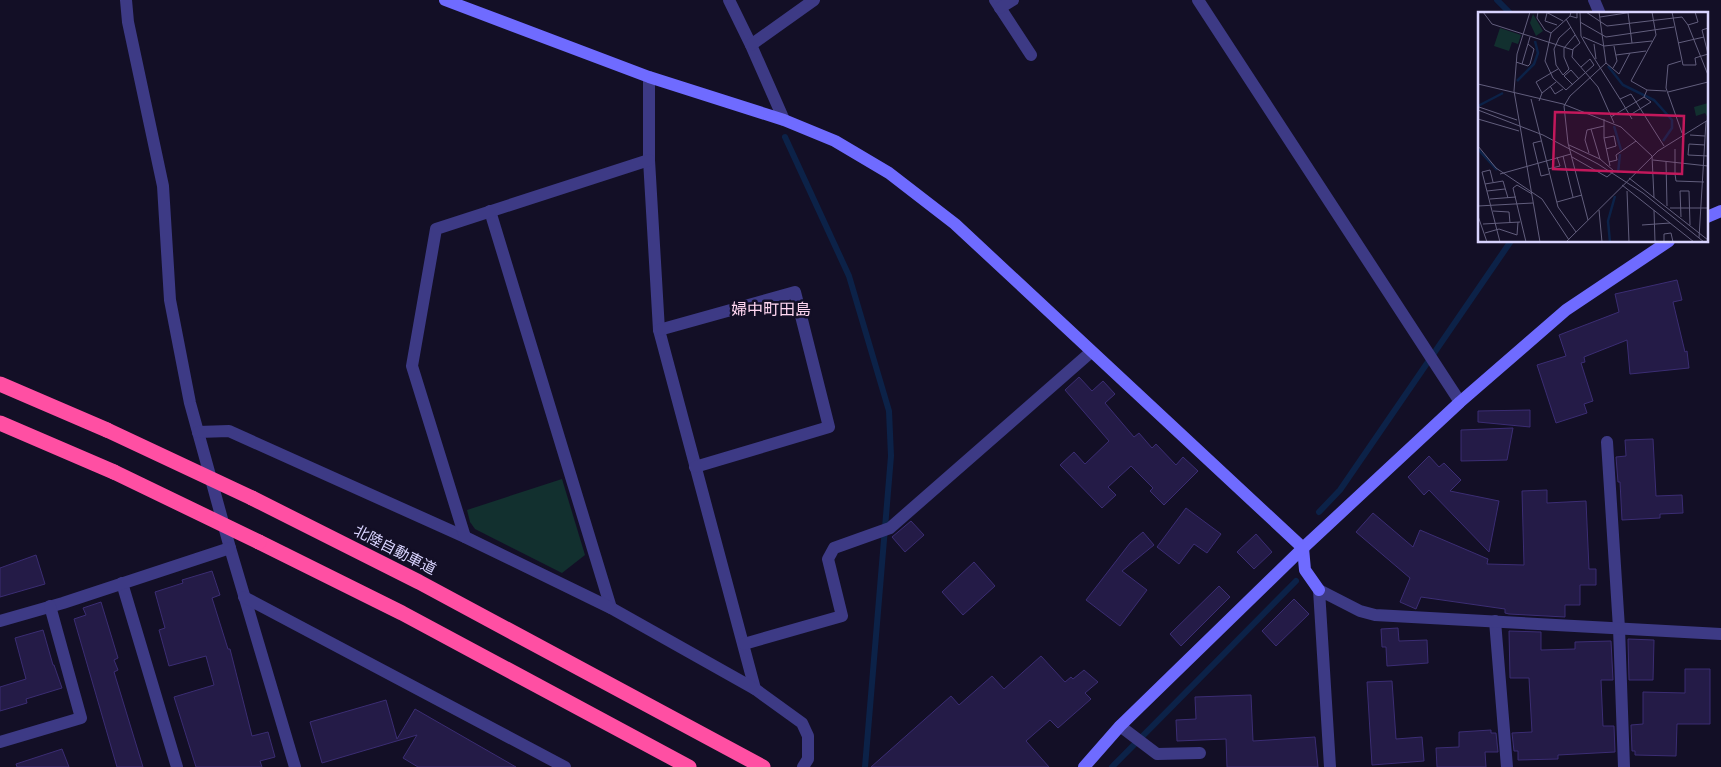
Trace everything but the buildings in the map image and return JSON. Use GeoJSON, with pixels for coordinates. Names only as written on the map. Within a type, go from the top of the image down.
{"type":"FeatureCollection","features":[{"type":"Feature","properties":{"kind":"highway","name":"北陸自動車道"},"geometry":{"type":"LineString","coordinates":[[0,384],[107,430],[252,498],[420,582],[763,767]]}},
{"type":"Feature","properties":{"kind":"highway"},"geometry":{"type":"LineString","coordinates":[[0,423],[114,472],[410,617],[689,767]]}},
{"type":"Feature","properties":{"kind":"street"},"geometry":{"type":"LineString","coordinates":[[126,0],[128,22],[163,186],[170,300],[198,432],[244,597],[295,767]]}},
{"type":"Feature","properties":{"kind":"street"},"geometry":{"type":"LineString","coordinates":[[445,0],[649,77],[784,120],[835,141],[889,173],[955,224],[1303,548],[1305,570],[1319,590],[1360,611],[1375,615],[1721,634]]}},
{"type":"Feature","properties":{"kind":"street"},"geometry":{"type":"LineString","coordinates":[[728,0],[751,45],[784,120]]}},
{"type":"Feature","properties":{"kind":"street"},"geometry":{"type":"LineString","coordinates":[[751,45],[814,0]]}},
{"type":"Feature","properties":{"kind":"street"},"geometry":{"type":"LineString","coordinates":[[1013,0],[998,4],[1031,55]]}},
{"type":"Feature","properties":{"kind":"street"},"geometry":{"type":"LineString","coordinates":[[1198,0],[1460,402]]}},
{"type":"Feature","properties":{"kind":"street"},"geometry":{"type":"LineString","coordinates":[[1594,0],[1599,12]]}},
{"type":"Feature","properties":{"kind":"street"},"geometry":{"type":"LineString","coordinates":[[649,77],[649,160],[659,330],[755,689]]}},
{"type":"Feature","properties":{"kind":"street"},"geometry":{"type":"LineString","coordinates":[[465,537],[412,366],[436,229],[649,160]]}},
{"type":"Feature","properties":{"kind":"street"},"geometry":{"type":"LineString","coordinates":[[490,211],[611,608]]}},
{"type":"Feature","properties":{"kind":"street"},"geometry":{"type":"LineString","coordinates":[[1708,217],[1721,212]]}},
{"type":"Feature","properties":{"kind":"street"},"geometry":{"type":"LineString","coordinates":[[1084,767],[1120,726],[1303,548],[1460,402],[1566,310],[1668,242]]}},
{"type":"Feature","properties":{"kind":"street"},"geometry":{"type":"LineString","coordinates":[[659,330],[795,292],[829,427],[695,467]]}},
{"type":"Feature","properties":{"kind":"street"},"geometry":{"type":"LineString","coordinates":[[744,644],[842,616],[828,559],[834,548],[890,528],[1091,352]]}},
{"type":"Feature","properties":{"kind":"street"},"geometry":{"type":"LineString","coordinates":[[198,432],[229,431],[465,537],[611,608],[755,689],[802,723],[808,736],[808,759],[803,767]]}},
{"type":"Feature","properties":{"kind":"street"},"geometry":{"type":"LineString","coordinates":[[1607,442],[1619,628],[1624,767]]}},
{"type":"Feature","properties":{"kind":"street"},"geometry":{"type":"LineString","coordinates":[[0,621],[230,548]]}},
{"type":"Feature","properties":{"kind":"street"},"geometry":{"type":"LineString","coordinates":[[122,583],[177,767]]}},
{"type":"Feature","properties":{"kind":"street"},"geometry":{"type":"LineString","coordinates":[[1319,590],[1330,767]]}},
{"type":"Feature","properties":{"kind":"street"},"geometry":{"type":"LineString","coordinates":[[244,597],[565,767]]}},
{"type":"Feature","properties":{"kind":"street"},"geometry":{"type":"LineString","coordinates":[[0,742],[81,718],[50,606]]}},
{"type":"Feature","properties":{"kind":"street"},"geometry":{"type":"LineString","coordinates":[[1495,621],[1507,767]]}},
{"type":"Feature","properties":{"kind":"street"},"geometry":{"type":"LineString","coordinates":[[1120,726],[1157,754],[1200,753]]}},
{"type":"Feature","properties":{"kind":"green space"},"geometry":{"type":"Polygon","coordinates":[[[562,479],[585,555],[562,573],[475,529],[470,522],[467,510],[562,479]]]}},
{"type":"Feature","properties":{"kind":"waterway"},"geometry":{"type":"LineString","coordinates":[[1497,0],[1509,12]]}},
{"type":"Feature","properties":{"kind":"waterway"},"geometry":{"type":"LineString","coordinates":[[785,137],[849,276],[889,411],[891,456],[865,767]]}},
{"type":"Feature","properties":{"kind":"waterway"},"geometry":{"type":"LineString","coordinates":[[1319,512],[1340,490],[1510,242]]}},
{"type":"Feature","properties":{"kind":"waterway"},"geometry":{"type":"LineString","coordinates":[[1112,767],[1296,581]]}},
{"type":"Feature","properties":{"kind":"district","name":"婦中町田島"},"geometry":{"type":"Point","coordinates":[771,309]}}]}
